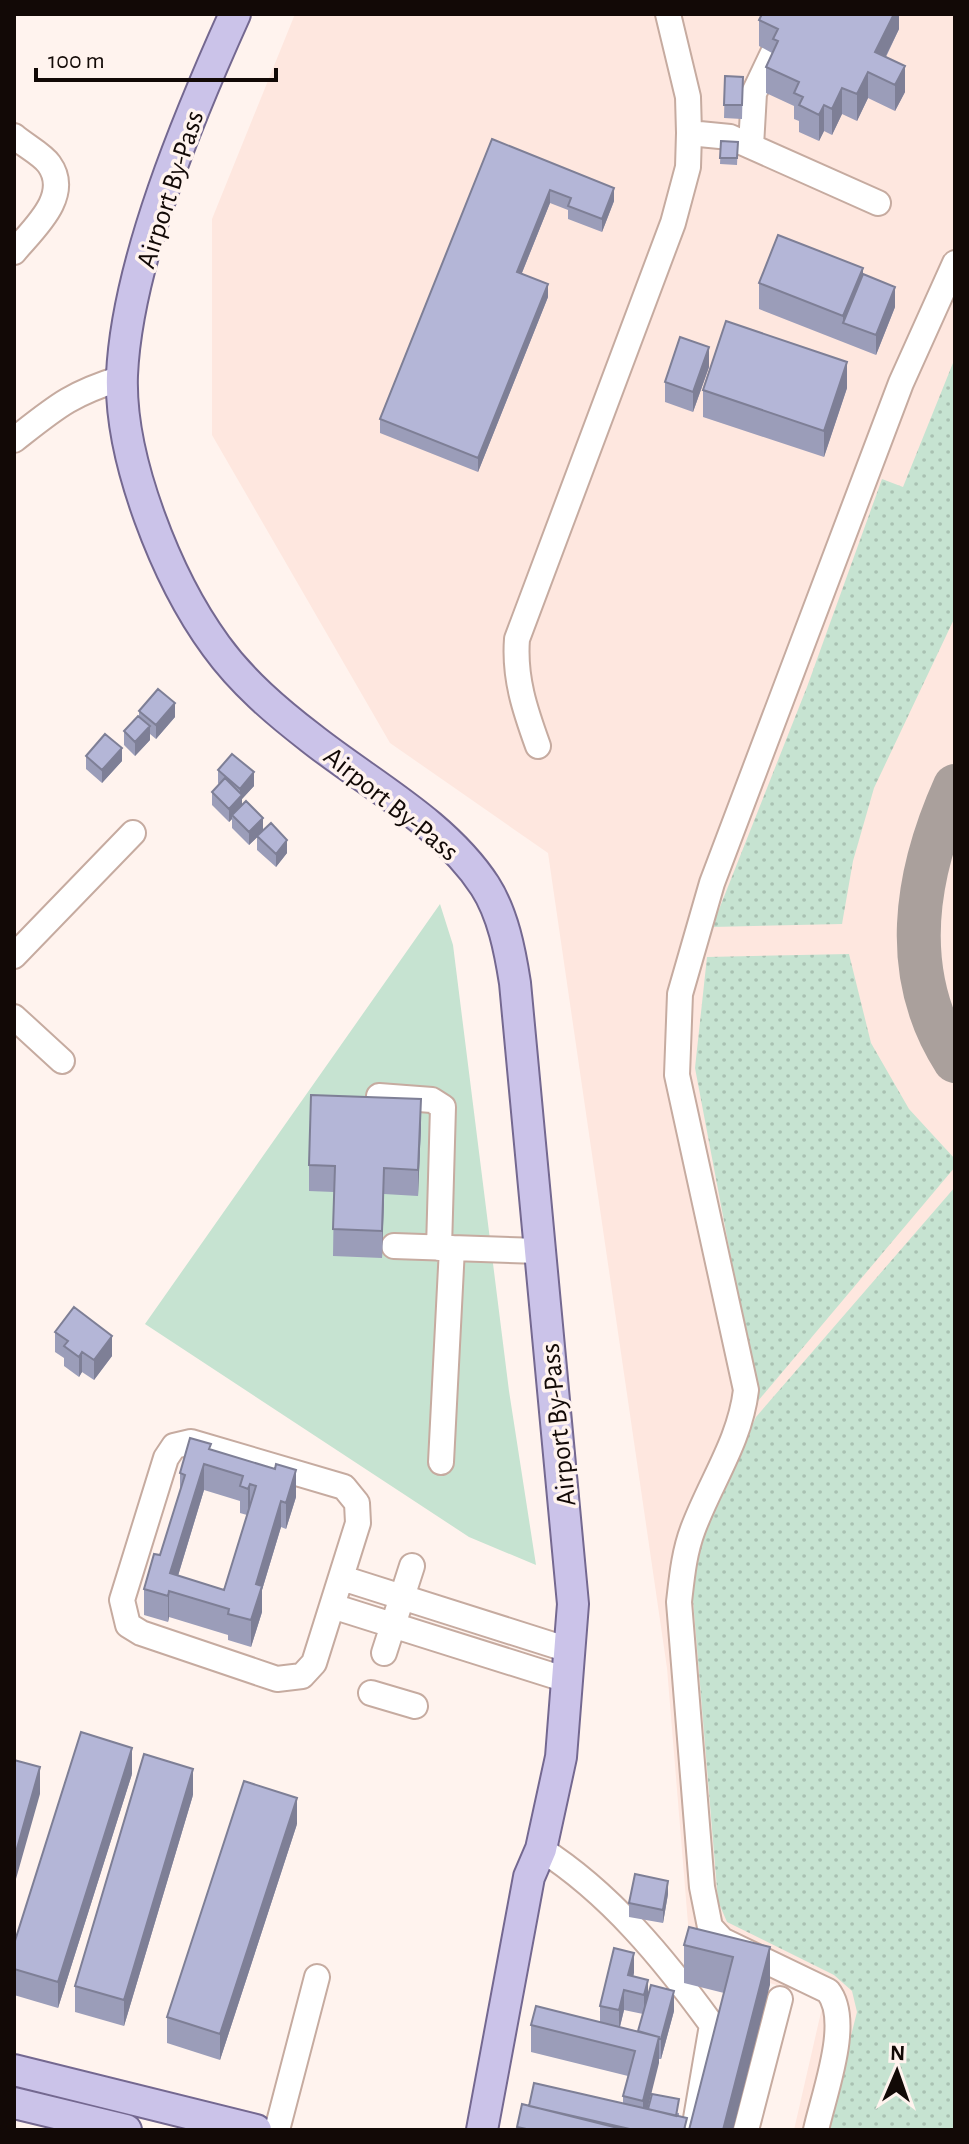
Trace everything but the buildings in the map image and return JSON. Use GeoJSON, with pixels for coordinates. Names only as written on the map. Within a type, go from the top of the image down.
{"type":"FeatureCollection","features":[{"type":"Feature","properties":{"kind":"main road","name":"Airport By-Pass"},"geometry":{"type":"LineString","coordinates":[[235,14],[188,125],[153,225],[133,302],[122,378],[129,441],[146,503],[180,585],[215,645],[251,687],[309,737],[430,826],[465,860],[486,887],[510,950],[515,983],[573,1604],[561,1757],[541,1849],[529,1877],[482,2130]]}},
{"type":"Feature","properties":{"kind":"main road","name":"Airport By-Pass"},"geometry":{"type":"LineString","coordinates":[[503,2130],[544,1879],[541,1849]]}},
{"type":"Feature","properties":{"kind":"main road"},"geometry":{"type":"LineString","coordinates":[[14,2070],[256,2130]]}},
{"type":"Feature","properties":{"kind":"main road"},"geometry":{"type":"LineString","coordinates":[[14,2103],[126,2130]]}},
{"type":"Feature","properties":{"kind":"street"},"geometry":{"type":"LineString","coordinates":[[538,746],[520,695],[515,664],[517,639],[673,223],[688,167],[688,97],[668,14]]}},
{"type":"Feature","properties":{"kind":"street"},"geometry":{"type":"LineString","coordinates":[[751,146],[754,93],[773,53]]}},
{"type":"Feature","properties":{"kind":"street"},"geometry":{"type":"LineString","coordinates":[[689,133],[730,137],[878,203]]}},
{"type":"Feature","properties":{"kind":"street"},"geometry":{"type":"LineString","coordinates":[[14,136],[49,164],[56,183],[52,206],[14,252]]}},
{"type":"Feature","properties":{"kind":"street"},"geometry":{"type":"LineString","coordinates":[[816,2130],[839,2026],[837,2003],[828,1991],[722,1940],[710,1927],[702,1887],[679,1602],[683,1561],[694,1527],[734,1442],[743,1414],[746,1390],[677,1075],[680,994],[723,854],[901,383],[955,263]]}},
{"type":"Feature","properties":{"kind":"street"},"geometry":{"type":"LineString","coordinates":[[14,440],[61,402],[79,392],[122,378]]}},
{"type":"Feature","properties":{"kind":"street"},"geometry":{"type":"LineString","coordinates":[[14,956],[133,833]]}},
{"type":"Feature","properties":{"kind":"street"},"geometry":{"type":"LineString","coordinates":[[14,1017],[62,1061]]}},
{"type":"Feature","properties":{"kind":"street"},"geometry":{"type":"LineString","coordinates":[[379,1096],[432,1100],[443,1107],[446,1248],[441,1462]]}},
{"type":"Feature","properties":{"kind":"street"},"geometry":{"type":"LineString","coordinates":[[394,1246],[539,1251]]}},
{"type":"Feature","properties":{"kind":"street"},"geometry":{"type":"LineString","coordinates":[[200,1443],[344,1487],[357,1503],[358,1523],[342,1578],[309,1671],[285,1679],[132,1630],[124,1616],[122,1600],[169,1452],[182,1444],[200,1443]]}},
{"type":"Feature","properties":{"kind":"street"},"geometry":{"type":"LineString","coordinates":[[384,1653],[412,1566]]}},
{"type":"Feature","properties":{"kind":"street"},"geometry":{"type":"LineString","coordinates":[[342,1578],[569,1650]]}},
{"type":"Feature","properties":{"kind":"street"},"geometry":{"type":"LineString","coordinates":[[332,1606],[567,1680]]}},
{"type":"Feature","properties":{"kind":"street"},"geometry":{"type":"LineString","coordinates":[[472,1650],[481,1622]]}},
{"type":"Feature","properties":{"kind":"street"},"geometry":{"type":"LineString","coordinates":[[371,1693],[415,1706]]}},
{"type":"Feature","properties":{"kind":"street"},"geometry":{"type":"LineString","coordinates":[[541,1849],[600,1893],[681,1983],[712,2025],[694,2130]]}},
{"type":"Feature","properties":{"kind":"street"},"geometry":{"type":"LineString","coordinates":[[277,2130],[317,1977]]}},
{"type":"Feature","properties":{"kind":"street"},"geometry":{"type":"LineString","coordinates":[[746,2130],[780,1999]]}},
{"type":"Feature","properties":{"kind":"shaded area"},"geometry":{"type":"Polygon","coordinates":[[[295,14],[955,14],[955,2130],[794,2130],[824,1999],[691,1960],[667,1668],[548,853],[390,743],[212,435],[212,219],[295,14]]]}},
{"type":"Feature","properties":{"kind":"green space"},"geometry":{"type":"Polygon","coordinates":[[[955,358],[955,617],[874,788],[853,861],[842,924],[712,927],[807,687],[882,479],[903,487],[955,358]]]}},
{"type":"Feature","properties":{"kind":"green space"},"geometry":{"type":"Polygon","coordinates":[[[440,904],[453,945],[509,1391],[536,1565],[469,1537],[145,1324],[440,904]]]}},
{"type":"Feature","properties":{"kind":"green space"},"geometry":{"type":"Polygon","coordinates":[[[849,954],[871,1043],[909,1109],[955,1159],[955,1167],[758,1401],[695,1068],[707,957],[849,954]]]}},
{"type":"Feature","properties":{"kind":"green space"},"geometry":{"type":"Polygon","coordinates":[[[955,1187],[955,2130],[827,2130],[857,2012],[852,1991],[834,1975],[727,1922],[718,1901],[692,1588],[697,1544],[756,1417],[955,1187]]]}},
{"type":"Feature","properties":{"kind":"taxiway"},"geometry":{"type":"LineString","coordinates":[[955,786],[930,854],[919,924],[920,959],[926,994],[937,1028],[955,1061]]}}]}
